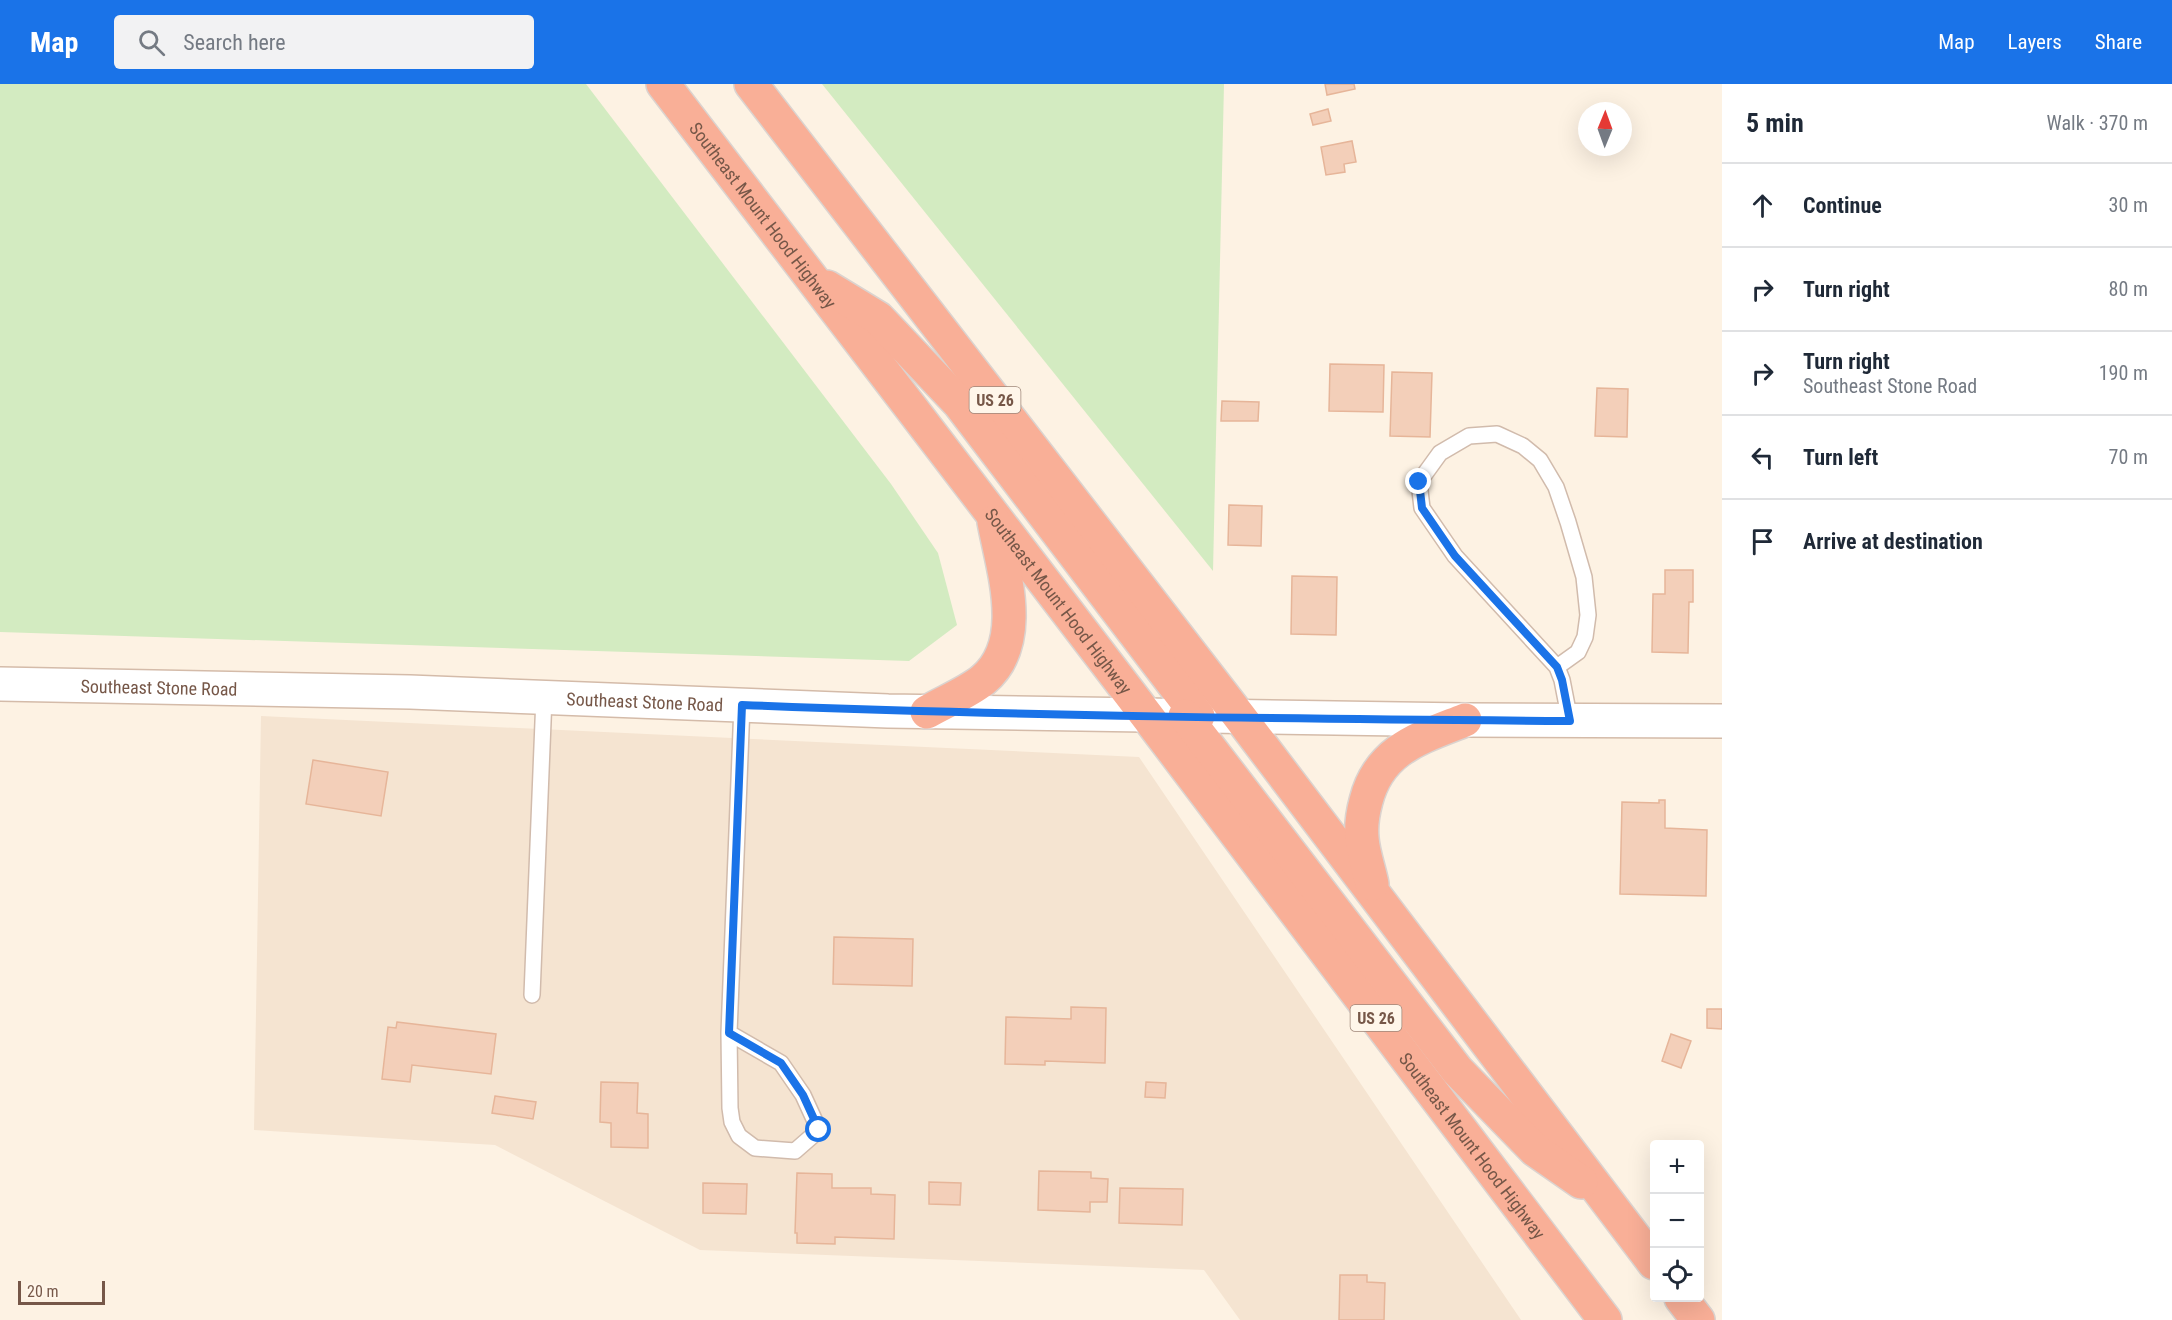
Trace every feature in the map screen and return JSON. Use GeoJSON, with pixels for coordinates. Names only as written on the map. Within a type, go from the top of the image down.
{"type":"FeatureCollection","features":[{"type":"Feature","properties":{"kind":"highway","name":"Southeast Mount Hood Highway"},"geometry":{"type":"LineString","coordinates":[[663,84],[1147,716],[1605,1320]]}},
{"type":"Feature","properties":{"kind":"highway","name":"US 26"},"geometry":{"type":"LineString","coordinates":[[751,84],[1239,716],[1650,1258]]}},
{"type":"Feature","properties":{"kind":"highway"},"geometry":{"type":"LineString","coordinates":[[812,279],[878,318],[959,403],[1457,1070],[1535,1150],[1607,1200]]}},
{"type":"Feature","properties":{"kind":"highway"},"geometry":{"type":"LineString","coordinates":[[927,712],[984,680],[1006,643],[1010,622],[1009,604],[992,515]]}},
{"type":"Feature","properties":{"kind":"highway"},"geometry":{"type":"LineString","coordinates":[[1375,894],[1362,838],[1364,808],[1370,787],[1380,769],[1395,752],[1422,737],[1465,720]]}},
{"type":"Feature","properties":{"kind":"highway"},"geometry":{"type":"LineString","coordinates":[[1684,1302],[1698,1320]]}},
{"type":"Feature","properties":{"kind":"street","name":"Southeast Stone Road"},"geometry":{"type":"LineString","coordinates":[[0,684],[410,692],[927,712],[1465,720],[1722,721]]}},
{"type":"Feature","properties":{"kind":"lane"},"geometry":{"type":"LineString","coordinates":[[1557,667],[1578,652],[1585,637],[1588,615],[1584,577],[1556,487],[1540,460],[1523,446],[1497,434],[1469,436],[1440,453],[1419,482],[1422,508],[1455,556],[1557,667],[1562,680],[1570,721]]}},
{"type":"Feature","properties":{"kind":"lane"},"geometry":{"type":"LineString","coordinates":[[532,995],[544,697]]}},
{"type":"Feature","properties":{"kind":"lane"},"geometry":{"type":"LineString","coordinates":[[729,1033],[781,1063],[803,1095],[819,1130],[795,1151],[755,1148],[739,1136],[732,1122],[730,1108],[729,1033],[742,705]]}},
{"type":"Feature","properties":{"kind":"shaded area"},"geometry":{"type":"Polygon","coordinates":[[[261,716],[1139,757],[1521,1320],[1240,1320],[1204,1270],[700,1250],[495,1145],[254,1130],[261,716]]]}},
{"type":"Feature","properties":{"kind":"green space"},"geometry":{"type":"Polygon","coordinates":[[[0,84],[586,84],[891,484],[938,553],[957,625],[909,661],[0,632],[0,84]]]}},
{"type":"Feature","properties":{"kind":"green space"},"geometry":{"type":"Polygon","coordinates":[[[822,84],[1224,84],[1213,571],[822,84]]]}},
{"type":"Feature","properties":{"kind":"building"},"geometry":{"type":"Polygon","coordinates":[[[1325,84],[1354,84],[1355,89],[1327,95],[1325,84]]]}},
{"type":"Feature","properties":{"kind":"building"},"geometry":{"type":"Polygon","coordinates":[[[1328,109],[1331,121],[1313,125],[1310,114],[1328,109]]]}},
{"type":"Feature","properties":{"kind":"building"},"geometry":{"type":"Polygon","coordinates":[[[1352,141],[1356,162],[1344,164],[1345,172],[1326,175],[1321,147],[1352,141]]]}},
{"type":"Feature","properties":{"kind":"building"},"geometry":{"type":"Polygon","coordinates":[[[1330,364],[1384,365],[1383,412],[1329,411],[1330,364]]]}},
{"type":"Feature","properties":{"kind":"building"},"geometry":{"type":"Polygon","coordinates":[[[1392,372],[1432,373],[1430,437],[1390,436],[1392,372]]]}},
{"type":"Feature","properties":{"kind":"building"},"geometry":{"type":"Polygon","coordinates":[[[1597,388],[1628,389],[1627,437],[1595,436],[1597,388]]]}},
{"type":"Feature","properties":{"kind":"building"},"geometry":{"type":"Polygon","coordinates":[[[1222,401],[1259,402],[1258,421],[1221,421],[1222,401]]]}},
{"type":"Feature","properties":{"kind":"building"},"geometry":{"type":"Polygon","coordinates":[[[1229,505],[1262,506],[1261,546],[1228,545],[1229,505]]]}},
{"type":"Feature","properties":{"kind":"building"},"geometry":{"type":"Polygon","coordinates":[[[1665,570],[1693,570],[1693,602],[1689,602],[1688,653],[1652,652],[1653,594],[1665,594],[1665,570]]]}},
{"type":"Feature","properties":{"kind":"building"},"geometry":{"type":"Polygon","coordinates":[[[1292,576],[1337,577],[1336,635],[1291,634],[1292,576]]]}},
{"type":"Feature","properties":{"kind":"building"},"geometry":{"type":"Polygon","coordinates":[[[313,760],[388,772],[381,816],[306,804],[313,760]]]}},
{"type":"Feature","properties":{"kind":"building"},"geometry":{"type":"Polygon","coordinates":[[[1659,800],[1665,800],[1665,828],[1707,830],[1706,896],[1620,894],[1622,802],[1659,803],[1659,800]]]}},
{"type":"Feature","properties":{"kind":"building"},"geometry":{"type":"Polygon","coordinates":[[[834,937],[913,939],[912,986],[833,984],[834,937]]]}},
{"type":"Feature","properties":{"kind":"building"},"geometry":{"type":"Polygon","coordinates":[[[1071,1007],[1106,1008],[1105,1063],[1045,1061],[1045,1065],[1005,1064],[1006,1017],[1071,1019],[1071,1007]]]}},
{"type":"Feature","properties":{"kind":"building"},"geometry":{"type":"Polygon","coordinates":[[[1707,1009],[1722,1009],[1722,1029],[1707,1028],[1707,1009]]]}},
{"type":"Feature","properties":{"kind":"building"},"geometry":{"type":"Polygon","coordinates":[[[397,1022],[496,1034],[491,1074],[412,1065],[410,1082],[382,1079],[388,1027],[396,1028],[397,1022]]]}},
{"type":"Feature","properties":{"kind":"building"},"geometry":{"type":"Polygon","coordinates":[[[1671,1034],[1691,1041],[1681,1068],[1662,1061],[1671,1034]]]}},
{"type":"Feature","properties":{"kind":"building"},"geometry":{"type":"Polygon","coordinates":[[[601,1082],[638,1083],[637,1113],[648,1114],[648,1148],[611,1147],[611,1123],[600,1122],[601,1082]]]}},
{"type":"Feature","properties":{"kind":"building"},"geometry":{"type":"Polygon","coordinates":[[[1146,1082],[1166,1083],[1165,1098],[1145,1097],[1146,1082]]]}},
{"type":"Feature","properties":{"kind":"building"},"geometry":{"type":"Polygon","coordinates":[[[495,1096],[536,1102],[533,1119],[492,1113],[495,1096]]]}},
{"type":"Feature","properties":{"kind":"building"},"geometry":{"type":"Polygon","coordinates":[[[1039,1171],[1091,1172],[1091,1178],[1108,1179],[1107,1202],[1090,1202],[1090,1212],[1038,1210],[1039,1171]]]}},
{"type":"Feature","properties":{"kind":"building"},"geometry":{"type":"Polygon","coordinates":[[[797,1173],[832,1174],[832,1188],[871,1188],[871,1194],[895,1195],[894,1239],[835,1237],[835,1244],[797,1243],[797,1233],[795,1233],[797,1173]]]}},
{"type":"Feature","properties":{"kind":"building"},"geometry":{"type":"Polygon","coordinates":[[[929,1182],[961,1183],[960,1205],[929,1204],[929,1182]]]}},
{"type":"Feature","properties":{"kind":"building"},"geometry":{"type":"Polygon","coordinates":[[[703,1183],[747,1184],[746,1214],[703,1213],[703,1183]]]}},
{"type":"Feature","properties":{"kind":"building"},"geometry":{"type":"Polygon","coordinates":[[[1120,1188],[1183,1189],[1182,1225],[1119,1223],[1120,1188]]]}},
{"type":"Feature","properties":{"kind":"building"},"geometry":{"type":"Polygon","coordinates":[[[1340,1275],[1367,1275],[1367,1282],[1385,1283],[1384,1320],[1339,1320],[1340,1275]]]}},
{"type":"Feature","properties":{"kind":"route"},"geometry":{"type":"LineString","coordinates":[[819,1130],[803,1095],[781,1063],[729,1033],[742,705],[1115,716],[1570,721],[1562,680],[1557,667],[1455,556],[1422,508],[1419,482]]}}]}
